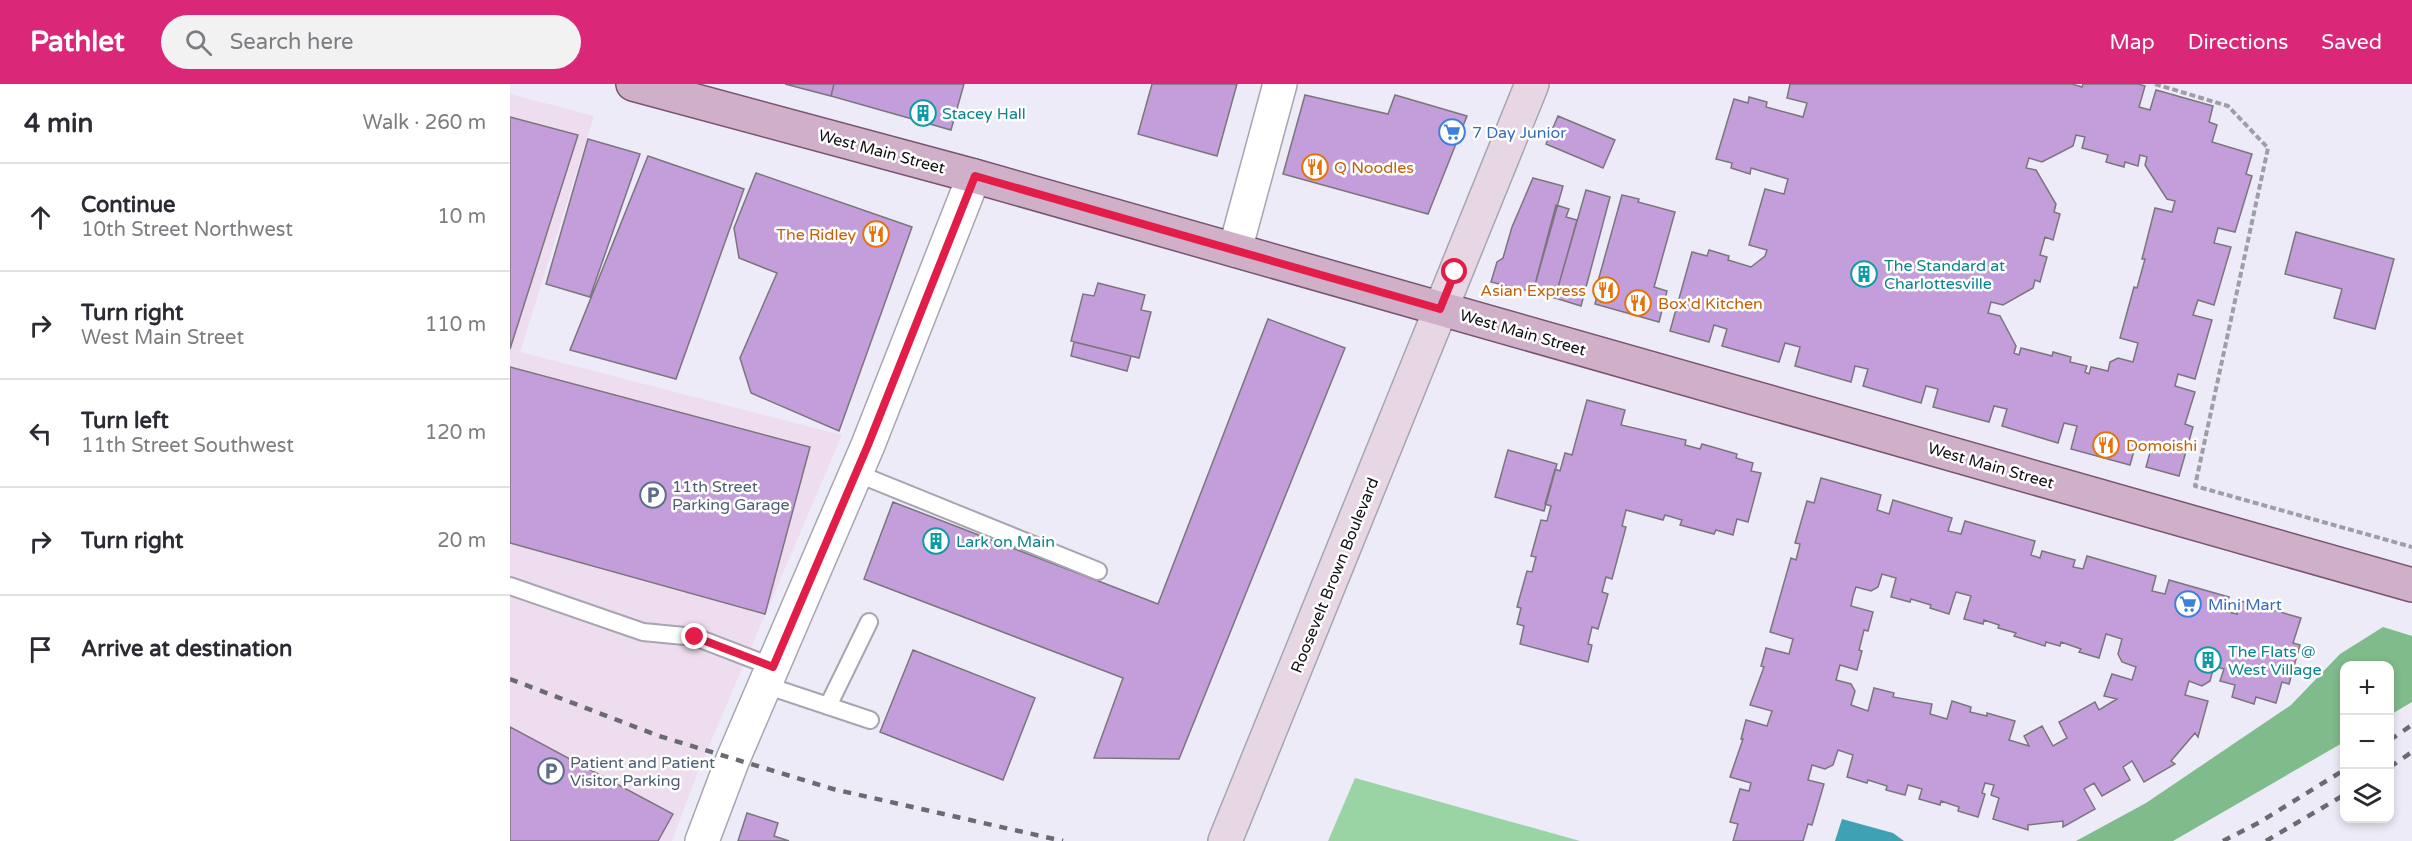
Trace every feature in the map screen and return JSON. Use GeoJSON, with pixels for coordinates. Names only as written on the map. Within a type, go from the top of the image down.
{"type":"FeatureCollection","features":[{"type":"Feature","properties":{"kind":"main road","name":"Roosevelt Brown Boulevard"},"geometry":{"type":"LineString","coordinates":[[1225,841],[1532,84]]}},
{"type":"Feature","properties":{"kind":"main road","name":"West Main Street"},"geometry":{"type":"LineString","coordinates":[[646,86],[975,176],[2412,585]]}},
{"type":"Feature","properties":{"kind":"street"},"geometry":{"type":"LineString","coordinates":[[1235,250],[1280,84]]}},
{"type":"Feature","properties":{"kind":"street"},"geometry":{"type":"LineString","coordinates":[[702,841],[733,759],[856,473],[975,176]]}},
{"type":"Feature","properties":{"kind":"lane"},"geometry":{"type":"LineString","coordinates":[[856,473],[1098,571]]}},
{"type":"Feature","properties":{"kind":"lane"},"geometry":{"type":"LineString","coordinates":[[510,586],[643,632],[695,637],[828,706],[870,720]]}},
{"type":"Feature","properties":{"kind":"lane"},"geometry":{"type":"LineString","coordinates":[[828,706],[869,622]]}},
{"type":"Feature","properties":{"kind":"path"},"geometry":{"type":"LineString","coordinates":[[2155,84],[2228,105],[2268,148],[2195,486],[2412,547]]}},
{"type":"Feature","properties":{"kind":"shaded area"},"geometry":{"type":"Polygon","coordinates":[[[510,94],[594,116],[520,352],[842,435],[697,774],[672,841],[510,841],[510,94]]]}},
{"type":"Feature","properties":{"kind":"green space"},"geometry":{"type":"Polygon","coordinates":[[[2383,627],[2412,636],[2412,702],[2394,713],[2394,661],[2340,661],[2340,744],[2173,841],[2076,841],[2146,803],[2291,705],[2340,654],[2383,627]]]}},
{"type":"Feature","properties":{"kind":"green space"},"geometry":{"type":"Polygon","coordinates":[[[1355,778],[1580,841],[1328,841],[1355,778]]]}},
{"type":"Feature","properties":{"kind":"water"},"geometry":{"type":"Polygon","coordinates":[[[1842,819],[1893,833],[1904,841],[1835,841],[1842,819]]]}},
{"type":"Feature","properties":{"kind":"building"},"geometry":{"type":"Polygon","coordinates":[[[785,84],[834,84],[831,96],[785,84]]]}},
{"type":"Feature","properties":{"kind":"building","name":"Stacey Hall"},"geometry":{"type":"Polygon","coordinates":[[[834,84],[964,84],[951,130],[831,96],[834,84]]]}},
{"type":"Feature","properties":{"kind":"building"},"geometry":{"type":"Polygon","coordinates":[[[1152,84],[1237,84],[1217,156],[1138,134],[1152,84]]]}},
{"type":"Feature","properties":{"kind":"building","name":"The Standard at Charlottesville"},"geometry":{"type":"Polygon","coordinates":[[[1790,84],[2072,84],[2082,87],[2083,84],[2138,84],[2145,86],[2139,107],[2150,110],[2156,90],[2213,106],[2209,122],[2217,125],[2212,142],[2252,154],[2246,174],[2252,176],[2235,232],[2218,228],[2214,243],[2231,247],[2214,305],[2198,300],[2193,315],[2212,320],[2195,379],[2178,374],[2175,386],[2195,392],[2185,424],[2193,427],[2179,476],[2146,467],[2151,449],[2136,444],[2130,465],[2071,449],[2077,426],[2064,423],[2058,443],[2002,426],[2007,409],[1994,406],[1989,422],[1933,407],[1938,389],[1926,386],[1921,403],[1863,386],[1868,369],[1855,366],[1851,382],[1795,366],[1800,347],[1785,343],[1779,362],[1722,346],[1727,329],[1714,325],[1709,342],[1670,331],[1692,252],[1707,256],[1709,250],[1729,256],[1728,260],[1751,267],[1765,256],[1767,250],[1749,245],[1765,189],[1784,194],[1788,179],[1751,168],[1750,174],[1731,168],[1732,163],[1716,159],[1734,99],[1748,103],[1749,97],[1767,102],[1766,107],[1803,117],[1807,103],[1787,98],[1790,84]],[[2076,135],[2073,146],[2042,162],[2029,158],[2026,168],[2036,170],[2056,204],[2054,212],[2060,214],[2053,240],[2045,237],[2040,255],[2047,257],[2040,282],[2035,280],[2033,288],[2003,305],[1991,302],[1988,313],[2000,316],[2016,346],[2014,353],[2019,355],[2021,348],[2052,356],[2053,352],[2071,357],[2070,362],[2087,366],[2085,372],[2089,374],[2091,367],[2108,371],[2110,362],[2118,358],[2133,362],[2138,343],[2120,338],[2134,287],[2137,288],[2145,259],[2142,259],[2155,208],[2172,212],[2175,201],[2167,199],[2145,165],[2147,157],[2140,155],[2138,166],[2125,162],[2124,167],[2106,162],[2108,155],[2082,148],[2085,137],[2076,135]]]}},
{"type":"Feature","properties":{"kind":"building"},"geometry":{"type":"Polygon","coordinates":[[[1305,95],[1388,114],[1395,95],[1467,116],[1428,214],[1283,174],[1305,95]]]}},
{"type":"Feature","properties":{"kind":"building"},"geometry":{"type":"Polygon","coordinates":[[[1558,116],[1615,140],[1603,168],[1546,144],[1558,116]]]}},
{"type":"Feature","properties":{"kind":"building"},"geometry":{"type":"Polygon","coordinates":[[[510,117],[578,135],[510,349],[510,117]]]}},
{"type":"Feature","properties":{"kind":"building"},"geometry":{"type":"Polygon","coordinates":[[[588,139],[640,154],[590,297],[546,284],[588,139]]]}},
{"type":"Feature","properties":{"kind":"building"},"geometry":{"type":"Polygon","coordinates":[[[648,156],[744,189],[676,379],[570,350],[648,156]]]}},
{"type":"Feature","properties":{"kind":"building"},"geometry":{"type":"Polygon","coordinates":[[[756,173],[912,227],[839,431],[751,393],[740,358],[777,273],[739,258],[734,228],[756,173]]]}},
{"type":"Feature","properties":{"kind":"building"},"geometry":{"type":"Polygon","coordinates":[[[1533,178],[1563,186],[1533,292],[1491,282],[1497,262],[1503,258],[1512,227],[1533,178]]]}},
{"type":"Feature","properties":{"kind":"building"},"geometry":{"type":"Polygon","coordinates":[[[1586,190],[1610,197],[1581,306],[1555,298],[1586,190]]]}},
{"type":"Feature","properties":{"kind":"building"},"geometry":{"type":"Polygon","coordinates":[[[1622,195],[1675,212],[1654,287],[1667,291],[1659,322],[1595,304],[1598,292],[1595,292],[1622,195]]]}},
{"type":"Feature","properties":{"kind":"building"},"geometry":{"type":"Polygon","coordinates":[[[1556,205],[1569,209],[1566,217],[1577,220],[1555,298],[1533,292],[1556,205]]]}},
{"type":"Feature","properties":{"kind":"building"},"geometry":{"type":"Polygon","coordinates":[[[2296,232],[2394,259],[2375,329],[2334,318],[2342,289],[2285,274],[2296,232]]]}},
{"type":"Feature","properties":{"kind":"building"},"geometry":{"type":"Polygon","coordinates":[[[1098,283],[1145,295],[1141,310],[1151,312],[1139,358],[1071,341],[1083,294],[1094,296],[1098,283]]]}},
{"type":"Feature","properties":{"kind":"building","name":"Lark on Main"},"geometry":{"type":"Polygon","coordinates":[[[1268,319],[1345,348],[1179,759],[1094,758],[1123,678],[864,579],[893,502],[1158,604],[1268,319]]]}},
{"type":"Feature","properties":{"kind":"building"},"geometry":{"type":"Polygon","coordinates":[[[1074,342],[1131,356],[1127,371],[1071,356],[1074,342]]]}},
{"type":"Feature","properties":{"kind":"building","name":"11th Street Parking Garage"},"geometry":{"type":"Polygon","coordinates":[[[510,367],[810,447],[765,614],[510,543],[510,367]]]}},
{"type":"Feature","properties":{"kind":"building"},"geometry":{"type":"Polygon","coordinates":[[[1587,400],[1625,410],[1621,425],[1686,440],[1685,445],[1700,449],[1702,444],[1737,454],[1736,458],[1753,463],[1751,471],[1761,473],[1748,522],[1737,519],[1733,535],[1716,530],[1714,534],[1680,525],[1682,520],[1665,515],[1663,520],[1626,510],[1622,526],[1626,527],[1612,579],[1606,577],[1602,592],[1608,594],[1598,629],[1592,627],[1588,644],[1592,645],[1588,662],[1520,644],[1524,626],[1517,624],[1521,608],[1517,607],[1527,571],[1532,572],[1536,557],[1531,556],[1541,520],[1547,521],[1551,506],[1545,504],[1555,469],[1560,471],[1565,453],[1572,455],[1587,400]]]}},
{"type":"Feature","properties":{"kind":"building"},"geometry":{"type":"Polygon","coordinates":[[[1508,450],[1557,464],[1544,511],[1495,497],[1508,450]]]}},
{"type":"Feature","properties":{"kind":"building","name":"The Flats @ West Village"},"geometry":{"type":"Polygon","coordinates":[[[1821,478],[1881,495],[1877,510],[1889,514],[1893,500],[1952,518],[1948,531],[1961,534],[1965,521],[2035,541],[2031,555],[2040,558],[2042,551],[2075,560],[2073,567],[2083,569],[2087,556],[2156,576],[2152,591],[2165,594],[2169,580],[2229,597],[2224,611],[2237,614],[2241,601],[2301,618],[2293,643],[2300,645],[2289,684],[2282,682],[2276,703],[2256,697],[2254,704],[2232,697],[2235,685],[2220,681],[2224,669],[2214,666],[2210,681],[2202,686],[2189,681],[2185,695],[2208,701],[2198,737],[2195,733],[2171,761],[2175,764],[2144,782],[2132,761],[2123,767],[2130,780],[2102,796],[2094,783],[2084,789],[2095,809],[2063,827],[2063,821],[2028,825],[2028,830],[1993,819],[1999,798],[1991,795],[1994,785],[1985,783],[1982,793],[1985,794],[1978,817],[1958,811],[1959,807],[1941,801],[1940,805],[1919,799],[1922,789],[1908,785],[1905,795],[1886,790],[1887,786],[1868,780],[1867,783],[1847,777],[1853,755],[1838,750],[1833,765],[1825,769],[1812,765],[1808,780],[1824,784],[1812,825],[1808,824],[1803,841],[1733,841],[1738,824],[1730,822],[1740,789],[1749,791],[1751,783],[1730,777],[1743,739],[1741,739],[1746,720],[1767,726],[1772,711],[1750,705],[1764,667],[1761,666],[1766,648],[1789,654],[1793,639],[1770,632],[1791,558],[1796,560],[1800,544],[1795,543],[1807,501],[1814,503],[1821,478]],[[1882,574],[1878,587],[1871,591],[1856,587],[1851,606],[1873,612],[1868,631],[1864,630],[1857,670],[1840,665],[1836,680],[1851,684],[1855,691],[1851,705],[1868,711],[1874,688],[1894,693],[1893,697],[1932,704],[1930,714],[1947,719],[1952,701],[1971,707],[1970,712],[1987,716],[1987,713],[2015,721],[2009,740],[2029,746],[2024,736],[2042,726],[2053,746],[2067,738],[2059,722],[2095,702],[2099,710],[2117,699],[2104,696],[2112,674],[2132,680],[2136,667],[2122,662],[2118,654],[2122,639],[2106,634],[2099,658],[2079,652],[2081,649],[2061,642],[2060,646],[2046,642],[2045,646],[2014,636],[2016,633],[1998,628],[1999,625],[1984,620],[1983,624],[1964,619],[1971,596],[1956,592],[1949,614],[1911,599],[1910,602],[1891,597],[1896,578],[1882,574]]]}},
{"type":"Feature","properties":{"kind":"building"},"geometry":{"type":"Polygon","coordinates":[[[913,650],[1035,698],[1003,780],[880,732],[913,650]]]}},
{"type":"Feature","properties":{"kind":"building","name":"Patient and Patient Visitor Parking"},"geometry":{"type":"Polygon","coordinates":[[[510,727],[673,814],[658,841],[510,841],[510,727]]]}},
{"type":"Feature","properties":{"kind":"building"},"geometry":{"type":"Polygon","coordinates":[[[747,813],[778,823],[774,836],[789,841],[738,841],[747,813]]]}},
{"type":"Feature","properties":{"kind":"railway"},"geometry":{"type":"LineString","coordinates":[[510,679],[659,736],[833,789],[1063,841]]}},
{"type":"Feature","properties":{"kind":"railway"},"geometry":{"type":"LineString","coordinates":[[2394,737],[2412,725]]}},
{"type":"Feature","properties":{"kind":"railway"},"geometry":{"type":"LineString","coordinates":[[2394,764],[2412,752]]}},
{"type":"Feature","properties":{"kind":"railway"},"geometry":{"type":"LineString","coordinates":[[2223,841],[2260,822],[2340,772]]}},
{"type":"Feature","properties":{"kind":"railway"},"geometry":{"type":"LineString","coordinates":[[2266,841],[2340,797]]}},
{"type":"Feature","properties":{"kind":"place","name":"Stacey Hall"},"geometry":{"type":"Point","coordinates":[923,113]}},
{"type":"Feature","properties":{"kind":"place","name":"7 Day Junior"},"geometry":{"type":"Point","coordinates":[1452,132]}},
{"type":"Feature","properties":{"kind":"place","name":"Q Noodles"},"geometry":{"type":"Point","coordinates":[1315,167]}},
{"type":"Feature","properties":{"kind":"place","name":"The Ridley"},"geometry":{"type":"Point","coordinates":[876,234]}},
{"type":"Feature","properties":{"kind":"place","name":"The Standard at Charlottesville"},"geometry":{"type":"Point","coordinates":[1864,274]}},
{"type":"Feature","properties":{"kind":"place","name":"Asian Express"},"geometry":{"type":"Point","coordinates":[1606,290]}},
{"type":"Feature","properties":{"kind":"place","name":"Box'd Kitchen"},"geometry":{"type":"Point","coordinates":[1638,303]}},
{"type":"Feature","properties":{"kind":"place","name":"Domoishi"},"geometry":{"type":"Point","coordinates":[2106,445]}},
{"type":"Feature","properties":{"kind":"place","name":"11th Street Parking Garage"},"geometry":{"type":"Point","coordinates":[653,495]}},
{"type":"Feature","properties":{"kind":"place","name":"Lark on Main"},"geometry":{"type":"Point","coordinates":[936,541]}},
{"type":"Feature","properties":{"kind":"place","name":"Mini Mart"},"geometry":{"type":"Point","coordinates":[2188,604]}},
{"type":"Feature","properties":{"kind":"place","name":"The Flats @ West Village"},"geometry":{"type":"Point","coordinates":[2208,660]}},
{"type":"Feature","properties":{"kind":"place","name":"Patient and Patient Visitor Parking"},"geometry":{"type":"Point","coordinates":[551,771]}},
{"type":"Feature","properties":{"kind":"route"},"geometry":{"type":"LineString","coordinates":[[695,637],[773,667],[868,445],[975,176],[1440,309],[1455,272]]}}]}
